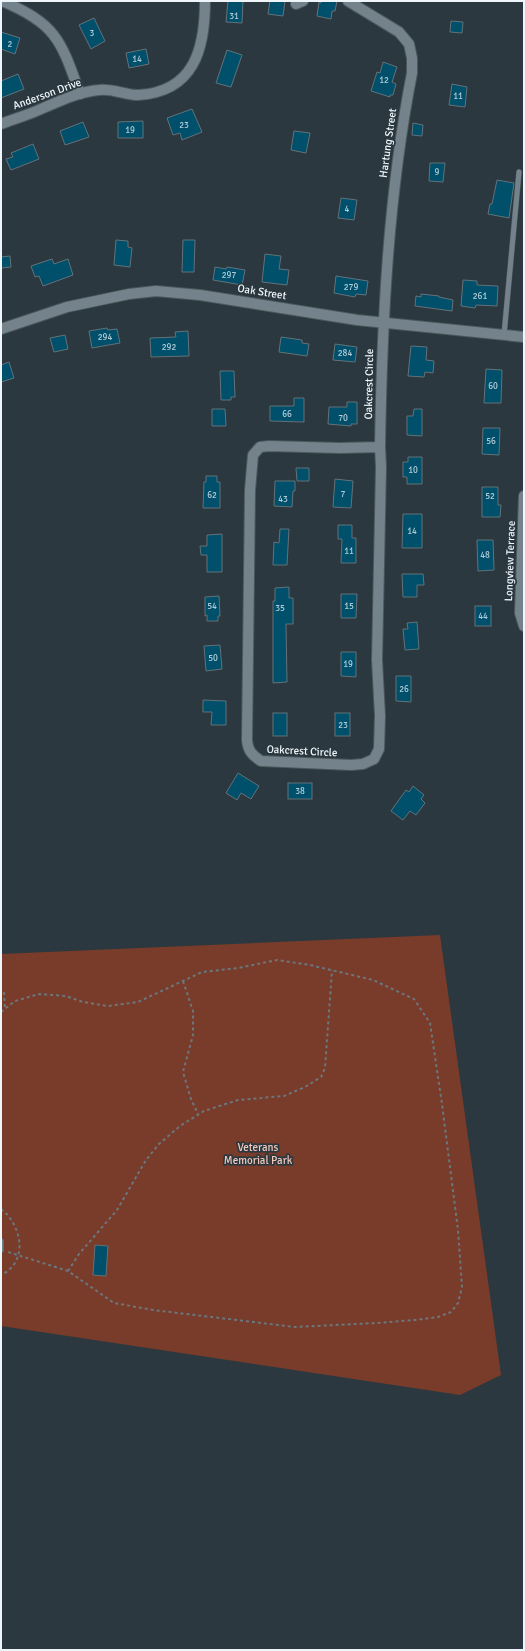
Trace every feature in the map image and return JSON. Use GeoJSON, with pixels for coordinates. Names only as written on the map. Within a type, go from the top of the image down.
{"type":"FeatureCollection","features":[{"type":"Feature","properties":{"kind":"street"},"geometry":{"type":"LineString","coordinates":[[2,1],[31,15],[45,24],[57,37],[66,54],[80,94]]}},
{"type":"Feature","properties":{"kind":"street","name":"Anderson Drive"},"geometry":{"type":"LineString","coordinates":[[1,124],[80,94],[100,89],[136,95],[153,93],[178,83],[197,58],[205,23],[205,1]]}},
{"type":"Feature","properties":{"kind":"street","name":"Hartung Street"},"geometry":{"type":"LineString","coordinates":[[348,1],[399,32],[409,44],[412,58],[412,72],[396,160],[383,322]]}},
{"type":"Feature","properties":{"kind":"street","name":"Oak Street"},"geometry":{"type":"LineString","coordinates":[[1,329],[67,307],[129,294],[156,291],[200,294],[383,322],[524,337]]}},
{"type":"Feature","properties":{"kind":"street","name":"Oakcrest Circle"},"geometry":{"type":"LineString","coordinates":[[380,447],[340,448],[269,446],[260,447],[253,455],[250,490],[247,740],[248,748],[253,755],[261,761],[351,765],[363,764],[374,759],[379,748],[380,716],[377,660],[383,322]]}},
{"type":"Feature","properties":{"kind":"street","name":"Longview Terrace"},"geometry":{"type":"LineString","coordinates":[[524,496],[520,613],[524,626]]}},
{"type":"Feature","properties":{"kind":"lane"},"geometry":{"type":"LineString","coordinates":[[504,335],[519,172]]}},
{"type":"Feature","properties":{"kind":"lane"},"geometry":{"type":"LineString","coordinates":[[1,1241],[1,1250]]}},
{"type":"Feature","properties":{"kind":"path"},"geometry":{"type":"LineString","coordinates":[[1,1012],[15,1001],[39,994],[66,996],[83,1002],[108,1006],[138,1002],[202,972],[238,968],[276,960],[310,965],[373,980],[414,999],[430,1023],[458,1230],[462,1287],[458,1302],[451,1312],[438,1317],[415,1320],[295,1327],[153,1310],[114,1303],[68,1271],[18,1256]]}},
{"type":"Feature","properties":{"kind":"path"},"geometry":{"type":"LineString","coordinates":[[68,1271],[79,1254],[117,1210],[146,1160],[159,1144],[180,1126],[204,1111],[238,1100],[284,1096],[305,1087],[321,1077],[325,1068],[332,970]]}},
{"type":"Feature","properties":{"kind":"path"},"geometry":{"type":"LineString","coordinates":[[183,981],[193,1011],[193,1035],[184,1072],[191,1099],[198,1114]]}},
{"type":"Feature","properties":{"kind":"path"},"geometry":{"type":"LineString","coordinates":[[4,992],[4,1009]]}},
{"type":"Feature","properties":{"kind":"path"},"geometry":{"type":"LineString","coordinates":[[1,1209],[9,1215],[16,1227],[20,1245],[16,1263],[1,1275]]}},
{"type":"Feature","properties":{"kind":"green space","name":"Veterans Memorial Park"},"geometry":{"type":"Polygon","coordinates":[[[440,935],[501,1375],[460,1395],[1,1326],[1,954],[440,935]]]}},
{"type":"Feature","properties":{"kind":"building"},"geometry":{"type":"Polygon","coordinates":[[[228,1],[243,1],[242,23],[226,22],[228,1]]]}},
{"type":"Feature","properties":{"kind":"building"},"geometry":{"type":"Polygon","coordinates":[[[270,1],[285,1],[283,16],[268,14],[270,1]]]}},
{"type":"Feature","properties":{"kind":"building"},"geometry":{"type":"Polygon","coordinates":[[[321,1],[337,1],[335,11],[332,11],[331,19],[317,16],[319,2],[321,3],[321,1]]]}},
{"type":"Feature","properties":{"kind":"building"},"geometry":{"type":"Polygon","coordinates":[[[94,18],[105,41],[91,49],[79,25],[94,18]]]}},
{"type":"Feature","properties":{"kind":"building"},"geometry":{"type":"Polygon","coordinates":[[[451,21],[463,22],[462,33],[450,32],[451,21]]]}},
{"type":"Feature","properties":{"kind":"building"},"geometry":{"type":"Polygon","coordinates":[[[1,32],[20,38],[15,54],[1,49],[1,32]]]}},
{"type":"Feature","properties":{"kind":"building"},"geometry":{"type":"Polygon","coordinates":[[[146,49],[149,64],[129,68],[126,53],[146,49]]]}},
{"type":"Feature","properties":{"kind":"building"},"geometry":{"type":"Polygon","coordinates":[[[227,50],[242,55],[231,87],[216,83],[227,50]]]}},
{"type":"Feature","properties":{"kind":"building"},"geometry":{"type":"Polygon","coordinates":[[[383,62],[397,67],[392,82],[396,84],[393,95],[390,95],[390,97],[371,91],[377,72],[380,73],[383,62]]]}},
{"type":"Feature","properties":{"kind":"building"},"geometry":{"type":"Polygon","coordinates":[[[18,74],[24,89],[1,98],[1,81],[18,74]]]}},
{"type":"Feature","properties":{"kind":"building"},"geometry":{"type":"Polygon","coordinates":[[[452,84],[467,87],[465,107],[449,105],[452,84]]]}},
{"type":"Feature","properties":{"kind":"building"},"geometry":{"type":"Polygon","coordinates":[[[192,109],[202,132],[182,140],[180,133],[173,135],[167,118],[192,109]]]}},
{"type":"Feature","properties":{"kind":"building"},"geometry":{"type":"Polygon","coordinates":[[[143,121],[143,138],[118,138],[118,122],[143,121]]]}},
{"type":"Feature","properties":{"kind":"building"},"geometry":{"type":"Polygon","coordinates":[[[83,122],[89,137],[65,145],[60,131],[83,122]]]}},
{"type":"Feature","properties":{"kind":"building"},"geometry":{"type":"Polygon","coordinates":[[[413,123],[423,125],[422,136],[412,135],[413,123]]]}},
{"type":"Feature","properties":{"kind":"building"},"geometry":{"type":"Polygon","coordinates":[[[294,131],[310,133],[306,153],[291,150],[294,131]]]}},
{"type":"Feature","properties":{"kind":"building"},"geometry":{"type":"Polygon","coordinates":[[[33,144],[39,159],[11,170],[6,159],[13,157],[11,153],[33,144]]]}},
{"type":"Feature","properties":{"kind":"building"},"geometry":{"type":"Polygon","coordinates":[[[430,163],[445,163],[443,182],[429,181],[430,163]]]}},
{"type":"Feature","properties":{"kind":"building"},"geometry":{"type":"Polygon","coordinates":[[[497,180],[514,183],[509,218],[488,214],[490,204],[492,204],[497,180]]]}},
{"type":"Feature","properties":{"kind":"building"},"geometry":{"type":"Polygon","coordinates":[[[341,198],[357,200],[354,220],[338,218],[341,198]]]}},
{"type":"Feature","properties":{"kind":"building"},"geometry":{"type":"Polygon","coordinates":[[[116,240],[128,241],[128,247],[132,248],[130,267],[114,265],[116,240]]]}},
{"type":"Feature","properties":{"kind":"building"},"geometry":{"type":"Polygon","coordinates":[[[183,240],[195,240],[194,272],[182,272],[183,240]]]}},
{"type":"Feature","properties":{"kind":"building"},"geometry":{"type":"Polygon","coordinates":[[[265,254],[281,256],[279,269],[289,270],[287,285],[262,282],[265,254]]]}},
{"type":"Feature","properties":{"kind":"building"},"geometry":{"type":"Polygon","coordinates":[[[10,256],[11,267],[1,268],[1,257],[10,256]]]}},
{"type":"Feature","properties":{"kind":"building"},"geometry":{"type":"Polygon","coordinates":[[[52,259],[54,264],[68,259],[73,275],[43,286],[39,276],[35,277],[31,266],[52,259]]]}},
{"type":"Feature","properties":{"kind":"building"},"geometry":{"type":"Polygon","coordinates":[[[215,267],[245,270],[242,285],[213,280],[215,267]]]}},
{"type":"Feature","properties":{"kind":"building"},"geometry":{"type":"Polygon","coordinates":[[[336,276],[368,281],[366,295],[356,294],[355,297],[334,293],[336,276]]]}},
{"type":"Feature","properties":{"kind":"building"},"geometry":{"type":"Polygon","coordinates":[[[463,280],[477,281],[477,285],[498,286],[497,306],[476,305],[475,308],[461,306],[463,280]]]}},
{"type":"Feature","properties":{"kind":"building"},"geometry":{"type":"Polygon","coordinates":[[[421,294],[439,296],[453,300],[452,311],[415,306],[416,296],[421,297],[421,294]]]}},
{"type":"Feature","properties":{"kind":"building"},"geometry":{"type":"Polygon","coordinates":[[[107,328],[108,330],[117,329],[120,343],[92,348],[89,331],[107,328]]]}},
{"type":"Feature","properties":{"kind":"building"},"geometry":{"type":"Polygon","coordinates":[[[188,331],[189,356],[151,357],[150,338],[176,337],[175,332],[188,331]]]}},
{"type":"Feature","properties":{"kind":"building"},"geometry":{"type":"Polygon","coordinates":[[[65,335],[68,349],[54,352],[50,338],[65,335]]]}},
{"type":"Feature","properties":{"kind":"building"},"geometry":{"type":"Polygon","coordinates":[[[281,337],[302,340],[302,343],[309,344],[307,356],[279,352],[281,337]]]}},
{"type":"Feature","properties":{"kind":"building"},"geometry":{"type":"Polygon","coordinates":[[[335,344],[357,347],[355,362],[333,360],[335,344]]]}},
{"type":"Feature","properties":{"kind":"building"},"geometry":{"type":"Polygon","coordinates":[[[411,346],[427,347],[426,360],[434,361],[433,373],[425,372],[424,377],[408,376],[411,346]]]}},
{"type":"Feature","properties":{"kind":"building"},"geometry":{"type":"Polygon","coordinates":[[[9,362],[14,378],[1,382],[1,365],[9,362]]]}},
{"type":"Feature","properties":{"kind":"building"},"geometry":{"type":"Polygon","coordinates":[[[486,369],[502,370],[501,403],[484,403],[486,369]]]}},
{"type":"Feature","properties":{"kind":"building"},"geometry":{"type":"Polygon","coordinates":[[[220,371],[234,371],[235,397],[231,397],[231,400],[221,400],[220,371]]]}},
{"type":"Feature","properties":{"kind":"building"},"geometry":{"type":"Polygon","coordinates":[[[294,398],[304,398],[304,422],[270,421],[270,406],[294,406],[294,398]]]}},
{"type":"Feature","properties":{"kind":"building"},"geometry":{"type":"Polygon","coordinates":[[[347,402],[357,402],[357,424],[351,424],[351,426],[328,424],[329,407],[347,407],[347,402]]]}},
{"type":"Feature","properties":{"kind":"building"},"geometry":{"type":"Polygon","coordinates":[[[212,409],[225,409],[226,426],[212,426],[212,409]]]}},
{"type":"Feature","properties":{"kind":"building"},"geometry":{"type":"Polygon","coordinates":[[[414,409],[422,409],[422,436],[407,435],[407,416],[413,416],[414,409]]]}},
{"type":"Feature","properties":{"kind":"building"},"geometry":{"type":"Polygon","coordinates":[[[483,428],[500,428],[499,455],[482,454],[483,428]]]}},
{"type":"Feature","properties":{"kind":"building"},"geometry":{"type":"Polygon","coordinates":[[[408,457],[422,457],[422,484],[407,484],[407,477],[403,477],[403,462],[408,462],[408,457]]]}},
{"type":"Feature","properties":{"kind":"building"},"geometry":{"type":"Polygon","coordinates":[[[296,468],[309,468],[309,481],[297,481],[296,468]]]}},
{"type":"Feature","properties":{"kind":"building"},"geometry":{"type":"Polygon","coordinates":[[[206,476],[217,476],[217,482],[220,482],[220,508],[203,508],[204,482],[206,482],[206,476]]]}},
{"type":"Feature","properties":{"kind":"building"},"geometry":{"type":"Polygon","coordinates":[[[335,479],[353,481],[351,508],[333,507],[335,479]]]}},
{"type":"Feature","properties":{"kind":"building"},"geometry":{"type":"Polygon","coordinates":[[[275,481],[295,481],[292,507],[274,506],[275,481]]]}},
{"type":"Feature","properties":{"kind":"building"},"geometry":{"type":"Polygon","coordinates":[[[482,487],[498,487],[498,505],[501,505],[500,517],[482,517],[482,487]]]}},
{"type":"Feature","properties":{"kind":"building"},"geometry":{"type":"Polygon","coordinates":[[[403,514],[422,514],[422,548],[402,548],[403,514]]]}},
{"type":"Feature","properties":{"kind":"building"},"geometry":{"type":"Polygon","coordinates":[[[338,525],[352,525],[352,538],[356,538],[356,563],[341,563],[342,539],[338,539],[338,525]]]}},
{"type":"Feature","properties":{"kind":"building"},"geometry":{"type":"Polygon","coordinates":[[[280,529],[289,529],[287,565],[273,565],[274,542],[279,543],[280,529]]]}},
{"type":"Feature","properties":{"kind":"building"},"geometry":{"type":"Polygon","coordinates":[[[222,534],[222,572],[207,572],[207,555],[201,555],[200,546],[207,546],[207,535],[222,534]]]}},
{"type":"Feature","properties":{"kind":"building"},"geometry":{"type":"Polygon","coordinates":[[[477,540],[493,540],[494,570],[478,571],[477,540]]]}},
{"type":"Feature","properties":{"kind":"building"},"geometry":{"type":"Polygon","coordinates":[[[402,574],[423,574],[424,585],[417,585],[417,597],[403,597],[402,574]]]}},
{"type":"Feature","properties":{"kind":"building"},"geometry":{"type":"Polygon","coordinates":[[[289,587],[289,598],[293,598],[293,624],[286,624],[287,682],[273,683],[273,601],[275,601],[275,588],[289,587]]]}},
{"type":"Feature","properties":{"kind":"building"},"geometry":{"type":"Polygon","coordinates":[[[341,594],[357,594],[356,618],[341,618],[341,594]]]}},
{"type":"Feature","properties":{"kind":"building"},"geometry":{"type":"Polygon","coordinates":[[[219,596],[220,616],[218,616],[218,621],[207,621],[207,615],[205,616],[205,597],[219,596]]]}},
{"type":"Feature","properties":{"kind":"building"},"geometry":{"type":"Polygon","coordinates":[[[475,606],[491,606],[491,626],[475,626],[475,606]]]}},
{"type":"Feature","properties":{"kind":"building"},"geometry":{"type":"Polygon","coordinates":[[[417,622],[419,649],[405,650],[403,629],[408,629],[407,623],[417,622]]]}},
{"type":"Feature","properties":{"kind":"building"},"geometry":{"type":"Polygon","coordinates":[[[220,645],[222,669],[206,671],[204,646],[220,645]]]}},
{"type":"Feature","properties":{"kind":"building"},"geometry":{"type":"Polygon","coordinates":[[[341,652],[356,652],[356,677],[341,676],[341,652]]]}},
{"type":"Feature","properties":{"kind":"building"},"geometry":{"type":"Polygon","coordinates":[[[396,676],[411,676],[411,702],[396,701],[396,676]]]}},
{"type":"Feature","properties":{"kind":"building"},"geometry":{"type":"Polygon","coordinates":[[[203,700],[226,701],[226,725],[211,725],[212,712],[203,712],[203,700]]]}},
{"type":"Feature","properties":{"kind":"building"},"geometry":{"type":"Polygon","coordinates":[[[273,713],[287,713],[287,736],[273,736],[273,713]]]}},
{"type":"Feature","properties":{"kind":"building"},"geometry":{"type":"Polygon","coordinates":[[[335,713],[350,713],[350,736],[335,736],[335,713]]]}},
{"type":"Feature","properties":{"kind":"building"},"geometry":{"type":"Polygon","coordinates":[[[238,773],[259,786],[251,799],[241,793],[237,800],[226,793],[238,773]]]}},
{"type":"Feature","properties":{"kind":"building"},"geometry":{"type":"Polygon","coordinates":[[[288,783],[312,783],[312,799],[288,799],[288,783]]]}},
{"type":"Feature","properties":{"kind":"building"},"geometry":{"type":"Polygon","coordinates":[[[413,786],[424,795],[421,799],[425,803],[416,815],[410,811],[403,820],[391,811],[406,790],[409,792],[413,786]]]}},
{"type":"Feature","properties":{"kind":"building"},"geometry":{"type":"Polygon","coordinates":[[[95,1245],[108,1246],[106,1276],[93,1275],[95,1245]]]}}]}
